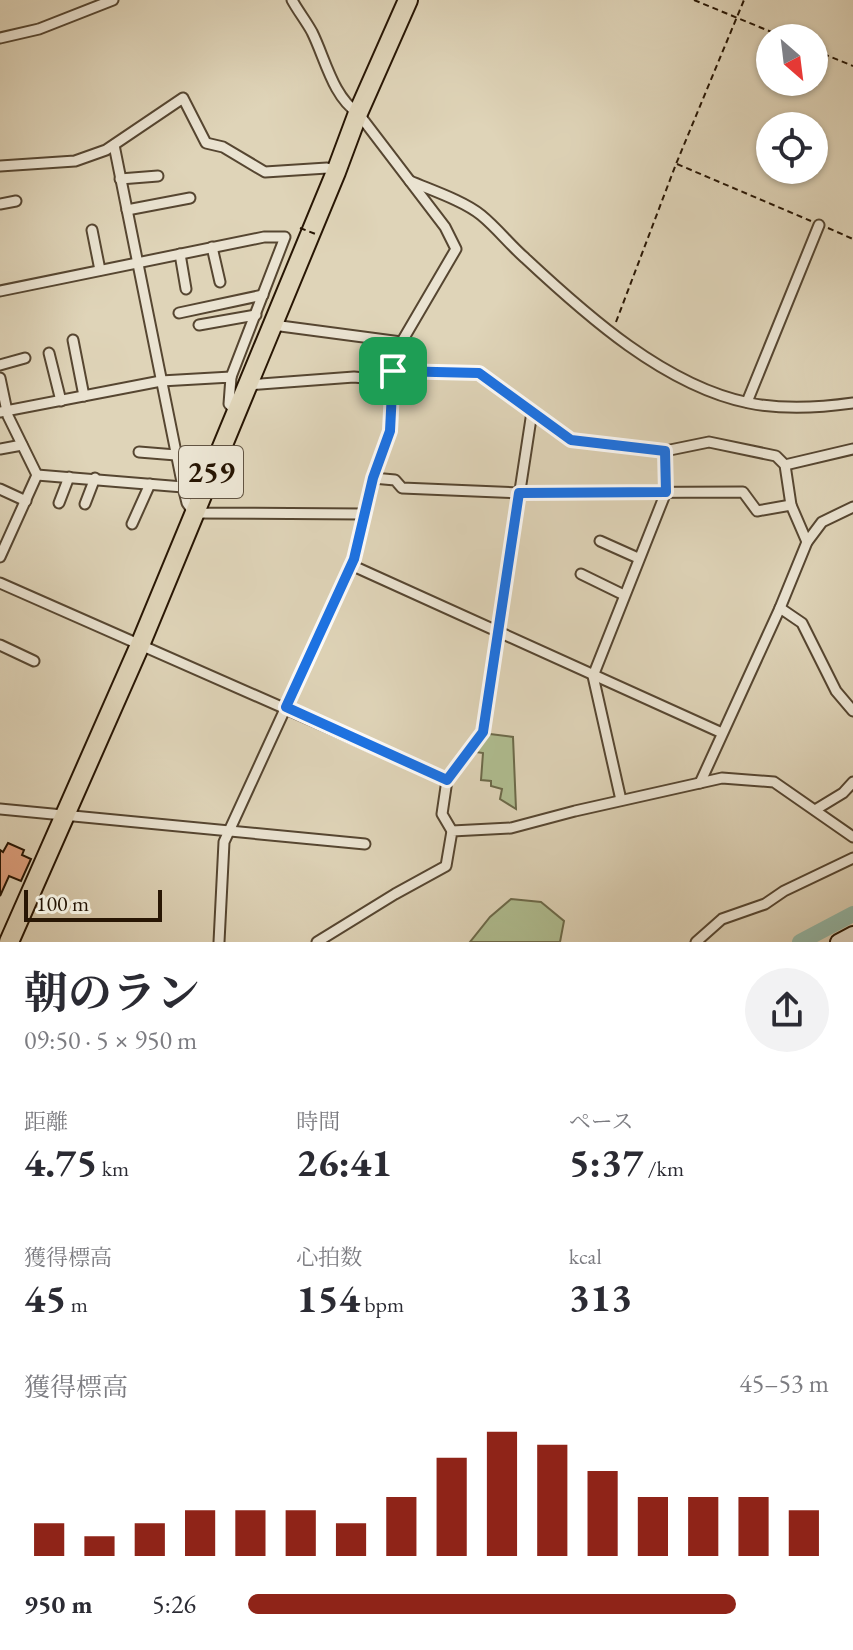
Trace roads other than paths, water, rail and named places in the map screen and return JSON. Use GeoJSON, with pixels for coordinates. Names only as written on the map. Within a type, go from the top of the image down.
{"type":"FeatureCollection","features":[{"type":"Feature","properties":{"kind":"highway","name":"259"},"geometry":{"type":"LineString","coordinates":[[9,942],[140,645],[358,113],[408,0]]}},
{"type":"Feature","properties":{"kind":"street"},"geometry":{"type":"LineString","coordinates":[[0,38],[39,29],[113,0]]}},
{"type":"Feature","properties":{"kind":"street"},"geometry":{"type":"LineString","coordinates":[[219,942],[224,842],[351,565],[373,478],[390,431],[394,355],[456,249],[445,227],[358,113],[350,108],[334,82],[312,31],[292,0]]}},
{"type":"Feature","properties":{"kind":"street"},"geometry":{"type":"LineString","coordinates":[[0,166],[75,161],[106,150],[183,98],[206,143],[223,147],[260,170],[275,172],[327,168],[336,172]]}},
{"type":"Feature","properties":{"kind":"street"},"geometry":{"type":"LineString","coordinates":[[114,145],[187,503],[194,513],[363,514]]}},
{"type":"Feature","properties":{"kind":"street"},"geometry":{"type":"LineString","coordinates":[[120,179],[158,176]]}},
{"type":"Feature","properties":{"kind":"street"},"geometry":{"type":"LineString","coordinates":[[407,179],[479,213],[523,257],[611,334],[658,364],[694,382],[747,402],[793,408],[853,403]]}},
{"type":"Feature","properties":{"kind":"street"},"geometry":{"type":"LineString","coordinates":[[127,210],[190,198]]}},
{"type":"Feature","properties":{"kind":"street"},"geometry":{"type":"LineString","coordinates":[[0,204],[16,201]]}},
{"type":"Feature","properties":{"kind":"street"},"geometry":{"type":"LineString","coordinates":[[747,402],[819,225]]}},
{"type":"Feature","properties":{"kind":"street"},"geometry":{"type":"LineString","coordinates":[[92,230],[100,270]]}},
{"type":"Feature","properties":{"kind":"street"},"geometry":{"type":"LineString","coordinates":[[0,291],[264,237],[285,237],[231,377],[229,404],[237,412]]}},
{"type":"Feature","properties":{"kind":"street"},"geometry":{"type":"LineString","coordinates":[[212,247],[220,282]]}},
{"type":"Feature","properties":{"kind":"street"},"geometry":{"type":"LineString","coordinates":[[180,254],[186,289]]}},
{"type":"Feature","properties":{"kind":"street"},"geometry":{"type":"LineString","coordinates":[[179,313],[263,295]]}},
{"type":"Feature","properties":{"kind":"street"},"geometry":{"type":"LineString","coordinates":[[199,325],[256,315]]}},
{"type":"Feature","properties":{"kind":"street"},"geometry":{"type":"LineString","coordinates":[[273,325],[401,342]]}},
{"type":"Feature","properties":{"kind":"street"},"geometry":{"type":"LineString","coordinates":[[73,340],[84,396]]}},
{"type":"Feature","properties":{"kind":"street"},"geometry":{"type":"LineString","coordinates":[[49,353],[61,401]]}},
{"type":"Feature","properties":{"kind":"street"},"geometry":{"type":"LineString","coordinates":[[0,365],[25,358]]}},
{"type":"Feature","properties":{"kind":"street"},"geometry":{"type":"LineString","coordinates":[[248,385],[354,377],[479,373],[571,440],[665,451],[709,442],[776,456],[785,465],[791,505],[807,542]]}},
{"type":"Feature","properties":{"kind":"street"},"geometry":{"type":"LineString","coordinates":[[4,412],[161,381],[231,377]]}},
{"type":"Feature","properties":{"kind":"street"},"geometry":{"type":"LineString","coordinates":[[0,378],[4,412],[37,475],[0,557]]}},
{"type":"Feature","properties":{"kind":"street"},"geometry":{"type":"LineString","coordinates":[[317,942],[446,866],[452,831],[442,814],[447,780],[483,732],[532,412]]}},
{"type":"Feature","properties":{"kind":"street"},"geometry":{"type":"LineString","coordinates":[[0,449],[22,445]]}},
{"type":"Feature","properties":{"kind":"street"},"geometry":{"type":"LineString","coordinates":[[785,465],[853,449]]}},
{"type":"Feature","properties":{"kind":"street"},"geometry":{"type":"LineString","coordinates":[[621,800],[593,676],[666,492],[665,451]]}},
{"type":"Feature","properties":{"kind":"street"},"geometry":{"type":"LineString","coordinates":[[139,452],[176,455]]}},
{"type":"Feature","properties":{"kind":"street"},"geometry":{"type":"LineString","coordinates":[[37,475],[183,487]]}},
{"type":"Feature","properties":{"kind":"street"},"geometry":{"type":"LineString","coordinates":[[59,503],[69,477]]}},
{"type":"Feature","properties":{"kind":"street"},"geometry":{"type":"LineString","coordinates":[[85,504],[95,478]]}},
{"type":"Feature","properties":{"kind":"street"},"geometry":{"type":"LineString","coordinates":[[373,478],[395,480],[402,488],[519,493],[743,492],[757,511],[791,505]]}},
{"type":"Feature","properties":{"kind":"street"},"geometry":{"type":"LineString","coordinates":[[132,524],[150,484]]}},
{"type":"Feature","properties":{"kind":"street"},"geometry":{"type":"LineString","coordinates":[[0,489],[26,501]]}},
{"type":"Feature","properties":{"kind":"street"},"geometry":{"type":"LineString","coordinates":[[700,783],[807,542],[822,522],[853,507]]}},
{"type":"Feature","properties":{"kind":"street"},"geometry":{"type":"LineString","coordinates":[[600,541],[638,558]]}},
{"type":"Feature","properties":{"kind":"street"},"geometry":{"type":"LineString","coordinates":[[351,565],[722,733]]}},
{"type":"Feature","properties":{"kind":"street"},"geometry":{"type":"LineString","coordinates":[[581,574],[624,595]]}},
{"type":"Feature","properties":{"kind":"street"},"geometry":{"type":"LineString","coordinates":[[0,583],[447,780]]}},
{"type":"Feature","properties":{"kind":"street"},"geometry":{"type":"LineString","coordinates":[[780,608],[802,623],[836,691],[853,711]]}},
{"type":"Feature","properties":{"kind":"street"},"geometry":{"type":"LineString","coordinates":[[0,645],[34,661]]}},
{"type":"Feature","properties":{"kind":"street"},"geometry":{"type":"LineString","coordinates":[[452,831],[511,828],[722,778],[774,782],[853,837]]}},
{"type":"Feature","properties":{"kind":"street"},"geometry":{"type":"LineString","coordinates":[[815,810],[843,793],[853,782]]}},
{"type":"Feature","properties":{"kind":"street"},"geometry":{"type":"LineString","coordinates":[[0,809],[365,844]]}},
{"type":"Feature","properties":{"kind":"street"},"geometry":{"type":"LineString","coordinates":[[696,942],[722,919],[765,904],[784,891],[853,858]]}},
{"type":"Feature","properties":{"kind":"street"},"geometry":{"type":"LineString","coordinates":[[838,942],[853,934]]}},
{"type":"Feature","properties":{"kind":"waterway"},"geometry":{"type":"LineString","coordinates":[[800,942],[853,914]]}}]}
